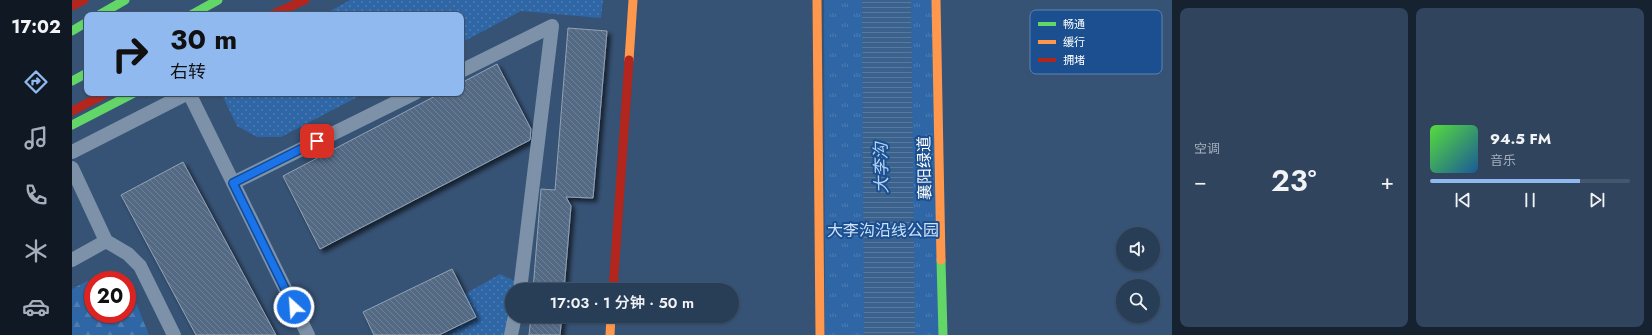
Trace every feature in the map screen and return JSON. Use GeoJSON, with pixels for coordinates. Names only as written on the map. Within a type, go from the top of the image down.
{"type":"FeatureCollection","features":[{"type":"Feature","properties":{"kind":"main road"},"geometry":{"type":"LineString","coordinates":[[72,6],[84,0]]}},
{"type":"Feature","properties":{"kind":"main road"},"geometry":{"type":"LineString","coordinates":[[104,12],[125,0]]}},
{"type":"Feature","properties":{"kind":"main road"},"geometry":{"type":"LineString","coordinates":[[196,12],[218,0]]}},
{"type":"Feature","properties":{"kind":"main road"},"geometry":{"type":"LineString","coordinates":[[278,12],[307,0]]}},
{"type":"Feature","properties":{"kind":"main road"},"geometry":{"type":"LineString","coordinates":[[285,12],[307,0]]}},
{"type":"Feature","properties":{"kind":"main road"},"geometry":{"type":"LineString","coordinates":[[613,283],[633,0]]}},
{"type":"Feature","properties":{"kind":"main road"},"geometry":{"type":"LineString","coordinates":[[817,0],[820,335]]}},
{"type":"Feature","properties":{"kind":"main road","name":"襄阳绿道"},"geometry":{"type":"LineString","coordinates":[[936,0],[942,335]]}},
{"type":"Feature","properties":{"kind":"main road"},"geometry":{"type":"LineString","coordinates":[[72,31],[84,24]]}},
{"type":"Feature","properties":{"kind":"main road"},"geometry":{"type":"LineString","coordinates":[[72,81],[84,75]]}},
{"type":"Feature","properties":{"kind":"main road"},"geometry":{"type":"LineString","coordinates":[[72,111],[101,96]]}},
{"type":"Feature","properties":{"kind":"main road"},"geometry":{"type":"LineString","coordinates":[[72,125],[128,96]]}},
{"type":"Feature","properties":{"kind":"main road"},"geometry":{"type":"LineString","coordinates":[[610,335],[611,323]]}},
{"type":"Feature","properties":{"kind":"lane"},"geometry":{"type":"LineString","coordinates":[[464,70],[552,26],[521,283]]}},
{"type":"Feature","properties":{"kind":"lane"},"geometry":{"type":"LineString","coordinates":[[72,152],[182,96]]}},
{"type":"Feature","properties":{"kind":"lane"},"geometry":{"type":"LineString","coordinates":[[190,96],[308,335]]}},
{"type":"Feature","properties":{"kind":"lane"},"geometry":{"type":"LineString","coordinates":[[233,183],[409,96]]}},
{"type":"Feature","properties":{"kind":"lane"},"geometry":{"type":"LineString","coordinates":[[72,168],[106,241],[128,254],[140,266],[174,335]]}},
{"type":"Feature","properties":{"kind":"lane"},"geometry":{"type":"LineString","coordinates":[[72,260],[106,241]]}},
{"type":"Feature","properties":{"kind":"lane"},"geometry":{"type":"LineString","coordinates":[[511,335],[514,323]]}},
{"type":"Feature","properties":{"kind":"green space"},"geometry":{"type":"Polygon","coordinates":[[[350,0],[603,0],[601,18],[521,11],[464,41],[464,12],[328,12],[350,0]]]}},
{"type":"Feature","properties":{"kind":"green space","name":"大李沟沿线公园"},"geometry":{"type":"Polygon","coordinates":[[[824,0],[936,0],[943,335],[825,335],[824,0]]]}},
{"type":"Feature","properties":{"kind":"green space"},"geometry":{"type":"Polygon","coordinates":[[[222,96],[359,96],[281,137],[257,137],[237,126],[222,96]]]}},
{"type":"Feature","properties":{"kind":"green space"},"geometry":{"type":"Polygon","coordinates":[[[500,274],[519,283],[505,283],[505,323],[511,323],[511,335],[393,335],[500,274]]]}},
{"type":"Feature","properties":{"kind":"green space"},"geometry":{"type":"Polygon","coordinates":[[[84,283],[84,323],[136,323],[136,304],[149,335],[72,335],[72,289],[84,283]]]}},
{"type":"Feature","properties":{"kind":"water","name":"大李沟"},"geometry":{"type":"Polygon","coordinates":[[[862,0],[911,0],[915,335],[864,335],[862,0]]]}},
{"type":"Feature","properties":{"kind":"building"},"geometry":{"type":"Polygon","coordinates":[[[568,28],[607,31],[593,198],[566,197],[571,206],[565,283],[534,283],[541,189],[555,190],[568,28]]]}},
{"type":"Feature","properties":{"kind":"building"},"geometry":{"type":"Polygon","coordinates":[[[497,64],[531,129],[530,140],[320,249],[283,176],[435,96],[464,96],[464,81],[497,64]]]}},
{"type":"Feature","properties":{"kind":"building"},"geometry":{"type":"Polygon","coordinates":[[[183,162],[276,335],[196,335],[121,195],[183,162]]]}},
{"type":"Feature","properties":{"kind":"building"},"geometry":{"type":"Polygon","coordinates":[[[452,269],[476,317],[439,335],[374,335],[363,312],[452,269]]]}},
{"type":"Feature","properties":{"kind":"building"},"geometry":{"type":"Polygon","coordinates":[[[530,323],[561,323],[560,335],[529,335],[530,323]]]}},
{"type":"Feature","properties":{"kind":"traffic: fast"},"geometry":{"type":"LineString","coordinates":[[104,12],[125,0]]}},
{"type":"Feature","properties":{"kind":"traffic: fast"},"geometry":{"type":"LineString","coordinates":[[196,12],[218,0]]}},
{"type":"Feature","properties":{"kind":"traffic: fast"},"geometry":{"type":"LineString","coordinates":[[72,31],[84,24]]}},
{"type":"Feature","properties":{"kind":"traffic: fast"},"geometry":{"type":"LineString","coordinates":[[72,81],[84,75]]}},
{"type":"Feature","properties":{"kind":"traffic: fast"},"geometry":{"type":"LineString","coordinates":[[72,125],[128,96]]}},
{"type":"Feature","properties":{"kind":"traffic: fast"},"geometry":{"type":"LineString","coordinates":[[941,260],[943,335]]}},
{"type":"Feature","properties":{"kind":"traffic: slow"},"geometry":{"type":"LineString","coordinates":[[629,60],[633,0]]}},
{"type":"Feature","properties":{"kind":"traffic: slow"},"geometry":{"type":"LineString","coordinates":[[817,0],[820,335]]}},
{"type":"Feature","properties":{"kind":"traffic: slow"},"geometry":{"type":"LineString","coordinates":[[936,0],[941,260]]}},
{"type":"Feature","properties":{"kind":"traffic: slow"},"geometry":{"type":"LineString","coordinates":[[610,335],[611,323]]}},
{"type":"Feature","properties":{"kind":"traffic: jam"},"geometry":{"type":"LineString","coordinates":[[72,6],[84,0]]}},
{"type":"Feature","properties":{"kind":"traffic: jam"},"geometry":{"type":"LineString","coordinates":[[278,12],[305,0]]}},
{"type":"Feature","properties":{"kind":"traffic: jam"},"geometry":{"type":"LineString","coordinates":[[613,283],[629,60]]}},
{"type":"Feature","properties":{"kind":"traffic: jam"},"geometry":{"type":"LineString","coordinates":[[72,111],[101,96]]}},
{"type":"Feature","properties":{"kind":"route"},"geometry":{"type":"LineString","coordinates":[[294,307],[233,183],[317,141]]}}]}
